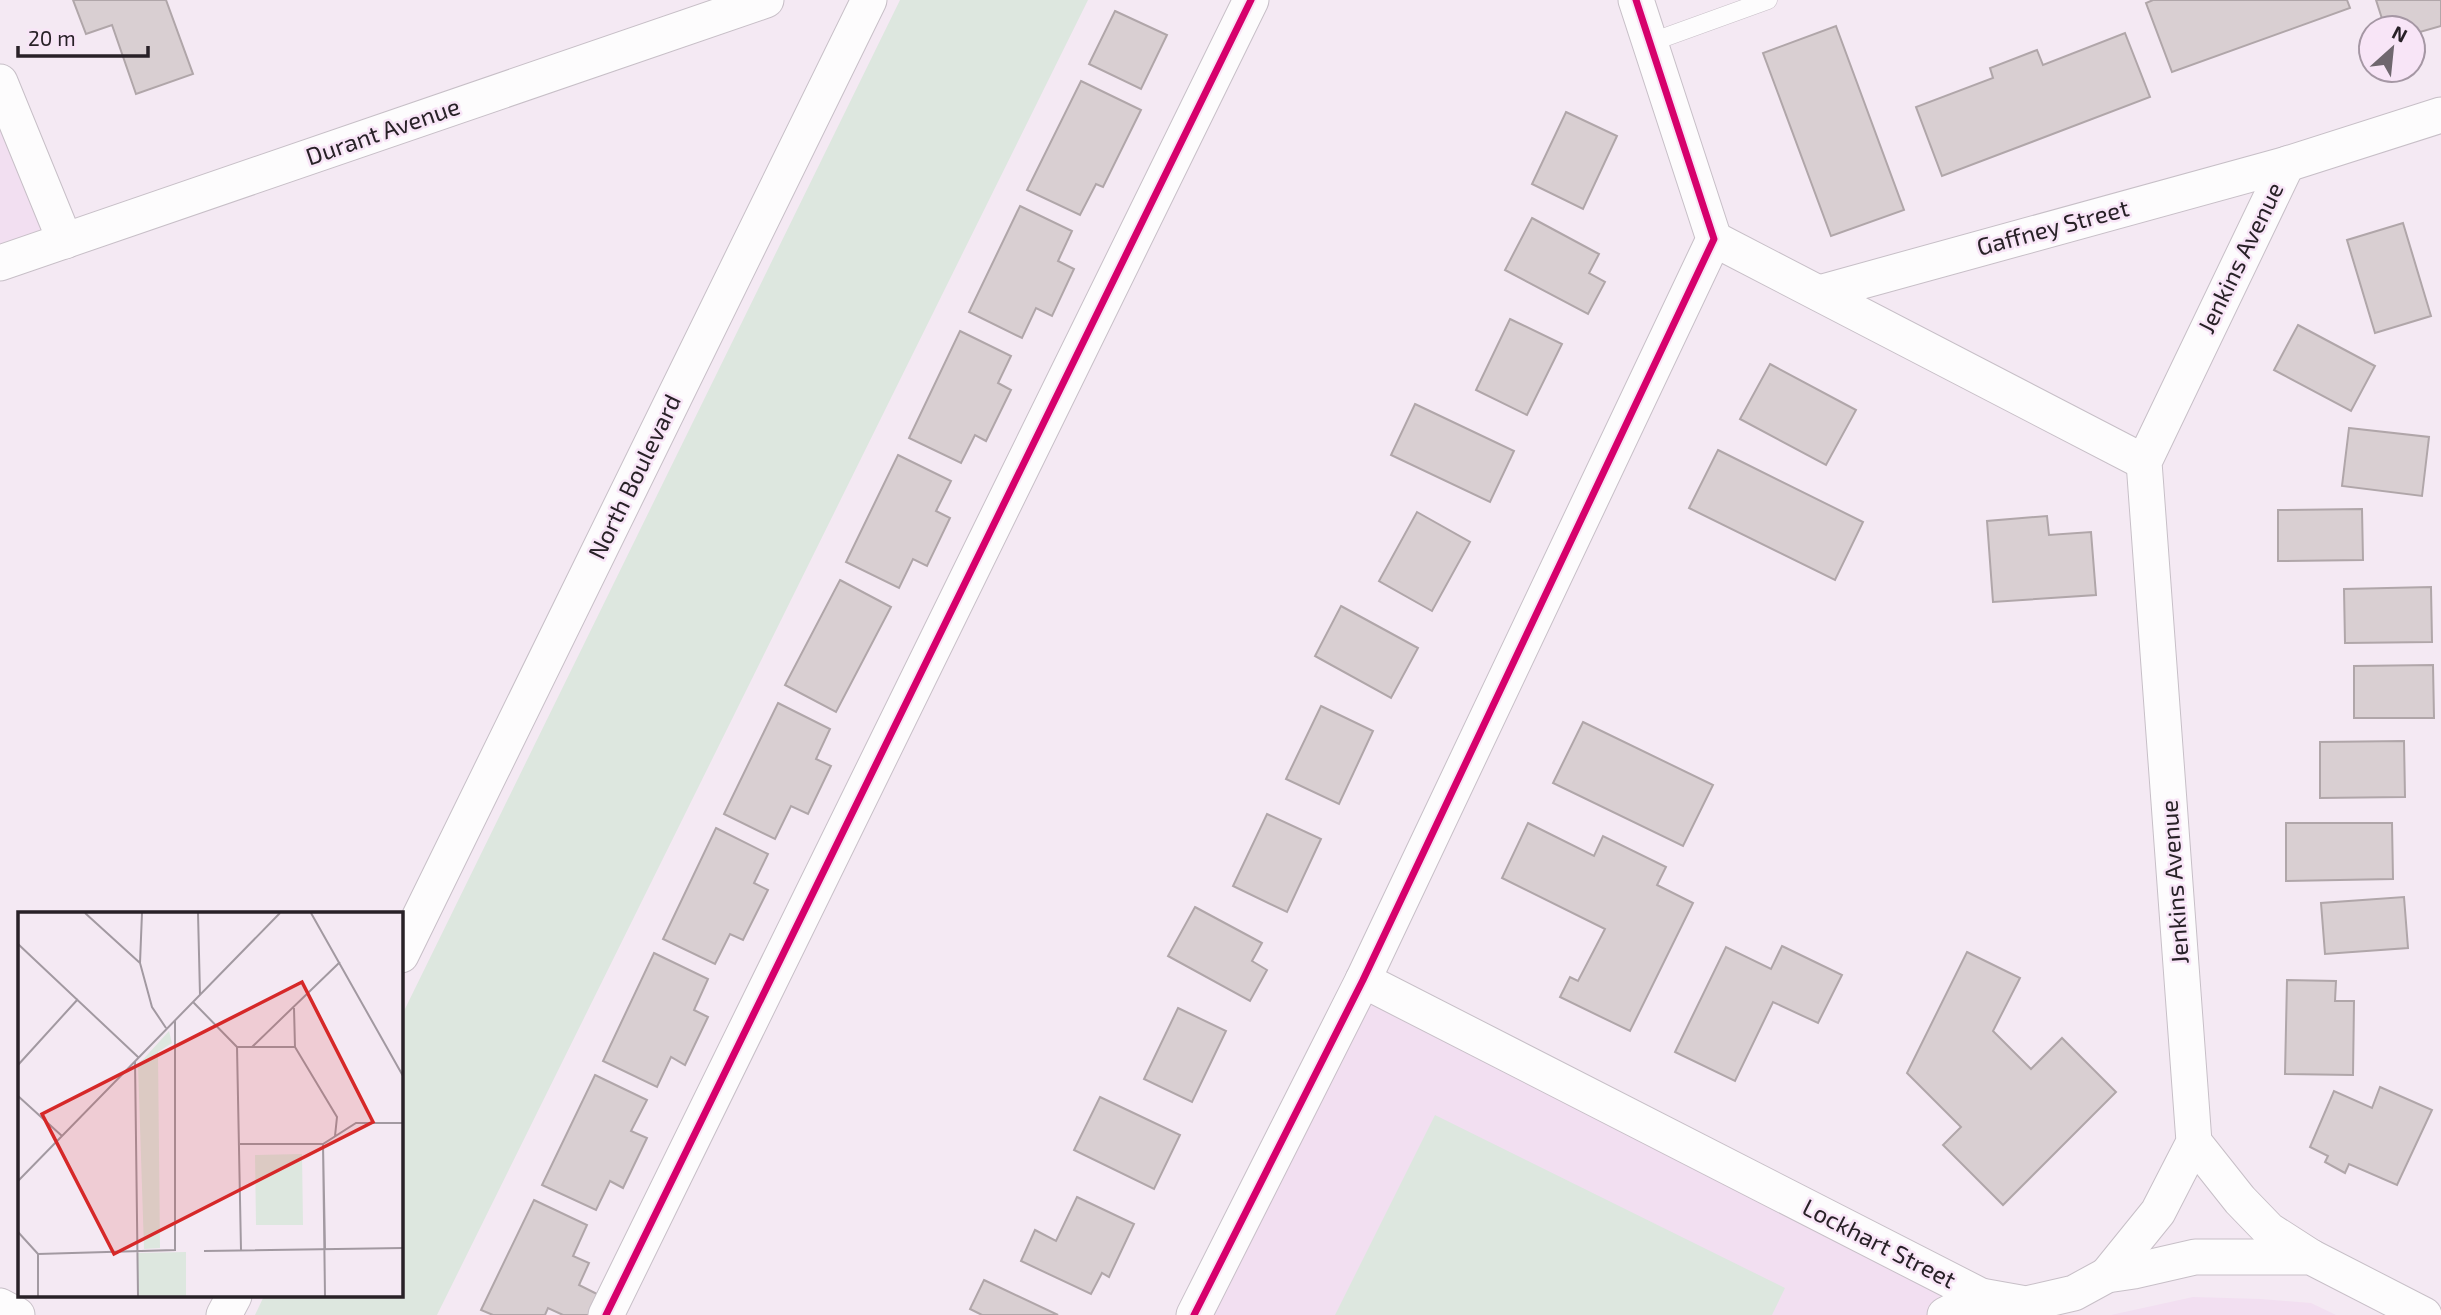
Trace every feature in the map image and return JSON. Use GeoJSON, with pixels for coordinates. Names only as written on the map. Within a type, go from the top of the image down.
{"type":"FeatureCollection","features":[{"type":"Feature","properties":{"kind":"street","name":"Durant Avenue"},"geometry":{"type":"LineString","coordinates":[[0,263],[766,0]]}},
{"type":"Feature","properties":{"kind":"street","name":"North Boulevard"},"geometry":{"type":"LineString","coordinates":[[402,953],[869,0]]}},
{"type":"Feature","properties":{"kind":"street"},"geometry":{"type":"LineString","coordinates":[[606,1315],[1251,0]]}},
{"type":"Feature","properties":{"kind":"street"},"geometry":{"type":"LineString","coordinates":[[1194,1315],[1363,980],[1714,239],[1636,0]]}},
{"type":"Feature","properties":{"kind":"street"},"geometry":{"type":"LineString","coordinates":[[2,93],[65,241]]}},
{"type":"Feature","properties":{"kind":"street","name":"Jenkins Avenue"},"geometry":{"type":"LineString","coordinates":[[2194,1142],[2144,462],[2287,164],[2441,115]]}},
{"type":"Feature","properties":{"kind":"street","name":"Gaffney Street"},"geometry":{"type":"LineString","coordinates":[[1819,293],[2287,164]]}},
{"type":"Feature","properties":{"kind":"street"},"geometry":{"type":"LineString","coordinates":[[1714,239],[2144,462]]}},
{"type":"Feature","properties":{"kind":"street","name":"Lockhart Street"},"geometry":{"type":"LineString","coordinates":[[1363,980],[1982,1305],[2026,1304],[2074,1293],[2107,1275],[2134,1272],[2195,1257],[2311,1257],[2424,1315]]}},
{"type":"Feature","properties":{"kind":"street"},"geometry":{"type":"LineString","coordinates":[[2107,1275],[2158,1212],[2194,1142],[2240,1200],[2269,1230],[2311,1257]]}},
{"type":"Feature","properties":{"kind":"street"},"geometry":{"type":"LineString","coordinates":[[224,1315],[232,1298]]}},
{"type":"Feature","properties":{"kind":"street"},"geometry":{"type":"LineString","coordinates":[[1945,1315],[1982,1305]]}},
{"type":"Feature","properties":{"kind":"street"},"geometry":{"type":"LineString","coordinates":[[0,1306],[18,1315]]}},
{"type":"Feature","properties":{"kind":"lane"},"geometry":{"type":"LineString","coordinates":[[1649,43],[1768,0]]}},
{"type":"Feature","properties":{"kind":"shaded area"},"geometry":{"type":"Polygon","coordinates":[[[900,0],[1088,0],[437,1315],[255,1315],[263,1298],[402,1298],[402,1015],[900,0]]]}},
{"type":"Feature","properties":{"kind":"shaded area"},"geometry":{"type":"Polygon","coordinates":[[[0,71],[65,241],[0,262],[0,71]]]}},
{"type":"Feature","properties":{"kind":"shaded area"},"geometry":{"type":"Polygon","coordinates":[[[1363,980],[1981,1296],[1945,1315],[1194,1315],[1363,980]]]}},
{"type":"Feature","properties":{"kind":"shaded area"},"geometry":{"type":"Polygon","coordinates":[[[1435,1115],[1785,1288],[1772,1315],[1335,1315],[1435,1115]]]}},
{"type":"Feature","properties":{"kind":"shaded area"},"geometry":{"type":"Polygon","coordinates":[[[2193,1297],[2311,1303],[2336,1315],[2111,1315],[2193,1297]]]}},
{"type":"Feature","properties":{"kind":"building"},"geometry":{"type":"Polygon","coordinates":[[[73,0],[166,0],[193,74],[136,94],[112,25],[86,34],[73,0]]]}},
{"type":"Feature","properties":{"kind":"building"},"geometry":{"type":"Polygon","coordinates":[[[2153,0],[2347,0],[2350,8],[2172,72],[2146,3],[2153,0]]]}},
{"type":"Feature","properties":{"kind":"building"},"geometry":{"type":"Polygon","coordinates":[[[2376,0],[2441,0],[2441,26],[2427,30],[2427,14],[2380,14],[2376,0]]]}},
{"type":"Feature","properties":{"kind":"building"},"geometry":{"type":"Polygon","coordinates":[[[1115,11],[1167,35],[1141,89],[1089,64],[1115,11]]]}},
{"type":"Feature","properties":{"kind":"building"},"geometry":{"type":"Polygon","coordinates":[[[1836,26],[1904,210],[1831,236],[1763,53],[1836,26]]]}},
{"type":"Feature","properties":{"kind":"building"},"geometry":{"type":"Polygon","coordinates":[[[2125,33],[2150,97],[1942,176],[1916,107],[1993,78],[1990,68],[2037,50],[2043,65],[2125,33]]]}},
{"type":"Feature","properties":{"kind":"building"},"geometry":{"type":"Polygon","coordinates":[[[1081,81],[1141,110],[1103,187],[1096,184],[1080,215],[1027,190],[1081,81]]]}},
{"type":"Feature","properties":{"kind":"building"},"geometry":{"type":"Polygon","coordinates":[[[1566,112],[1617,136],[1583,209],[1532,184],[1566,112]]]}},
{"type":"Feature","properties":{"kind":"building"},"geometry":{"type":"Polygon","coordinates":[[[1020,206],[1072,231],[1058,261],[1074,269],[1052,316],[1036,308],[1022,338],[969,312],[1020,206]]]}},
{"type":"Feature","properties":{"kind":"building"},"geometry":{"type":"Polygon","coordinates":[[[1532,218],[1599,254],[1589,273],[1605,282],[1588,314],[1505,270],[1532,218]]]}},
{"type":"Feature","properties":{"kind":"building"},"geometry":{"type":"Polygon","coordinates":[[[2403,223],[2431,316],[2375,333],[2347,240],[2403,223]]]}},
{"type":"Feature","properties":{"kind":"building"},"geometry":{"type":"Polygon","coordinates":[[[1510,319],[1562,344],[1527,415],[1476,390],[1510,319]]]}},
{"type":"Feature","properties":{"kind":"building"},"geometry":{"type":"Polygon","coordinates":[[[2298,325],[2375,366],[2351,411],[2274,370],[2298,325]]]}},
{"type":"Feature","properties":{"kind":"building"},"geometry":{"type":"Polygon","coordinates":[[[960,331],[1011,356],[998,383],[1011,390],[986,441],[975,435],[961,463],[909,438],[960,331]]]}},
{"type":"Feature","properties":{"kind":"building"},"geometry":{"type":"Polygon","coordinates":[[[1770,364],[1856,410],[1826,465],[1740,419],[1770,364]]]}},
{"type":"Feature","properties":{"kind":"building"},"geometry":{"type":"Polygon","coordinates":[[[1415,404],[1514,451],[1490,502],[1391,455],[1415,404]]]}},
{"type":"Feature","properties":{"kind":"building"},"geometry":{"type":"Polygon","coordinates":[[[2349,428],[2429,437],[2422,496],[2342,486],[2349,428]]]}},
{"type":"Feature","properties":{"kind":"building"},"geometry":{"type":"Polygon","coordinates":[[[1718,450],[1863,522],[1835,580],[1689,508],[1718,450]]]}},
{"type":"Feature","properties":{"kind":"building"},"geometry":{"type":"Polygon","coordinates":[[[898,455],[951,481],[936,511],[950,518],[927,566],[913,559],[899,588],[846,562],[898,455]]]}},
{"type":"Feature","properties":{"kind":"building"},"geometry":{"type":"Polygon","coordinates":[[[2362,509],[2363,560],[2278,561],[2278,510],[2362,509]]]}},
{"type":"Feature","properties":{"kind":"building"},"geometry":{"type":"Polygon","coordinates":[[[1417,512],[1470,542],[1432,611],[1379,581],[1417,512]]]}},
{"type":"Feature","properties":{"kind":"building"},"geometry":{"type":"Polygon","coordinates":[[[2047,516],[2049,535],[2091,532],[2096,595],[1993,602],[1987,521],[2047,516]]]}},
{"type":"Feature","properties":{"kind":"building"},"geometry":{"type":"Polygon","coordinates":[[[840,580],[891,607],[836,712],[785,685],[840,580]]]}},
{"type":"Feature","properties":{"kind":"building"},"geometry":{"type":"Polygon","coordinates":[[[2431,587],[2432,642],[2345,643],[2344,589],[2431,587]]]}},
{"type":"Feature","properties":{"kind":"building"},"geometry":{"type":"Polygon","coordinates":[[[1341,606],[1418,648],[1391,698],[1315,656],[1341,606]]]}},
{"type":"Feature","properties":{"kind":"building"},"geometry":{"type":"Polygon","coordinates":[[[2433,665],[2434,718],[2354,718],[2354,666],[2433,665]]]}},
{"type":"Feature","properties":{"kind":"building"},"geometry":{"type":"Polygon","coordinates":[[[778,703],[830,729],[816,759],[831,766],[808,814],[791,806],[775,839],[724,814],[778,703]]]}},
{"type":"Feature","properties":{"kind":"building"},"geometry":{"type":"Polygon","coordinates":[[[1321,706],[1373,731],[1339,804],[1286,779],[1321,706]]]}},
{"type":"Feature","properties":{"kind":"building"},"geometry":{"type":"Polygon","coordinates":[[[1583,722],[1713,785],[1683,846],[1553,783],[1583,722]]]}},
{"type":"Feature","properties":{"kind":"building"},"geometry":{"type":"Polygon","coordinates":[[[2404,741],[2405,797],[2320,798],[2320,742],[2404,741]]]}},
{"type":"Feature","properties":{"kind":"building"},"geometry":{"type":"Polygon","coordinates":[[[1267,814],[1321,839],[1287,912],[1233,886],[1267,814]]]}},
{"type":"Feature","properties":{"kind":"building"},"geometry":{"type":"Polygon","coordinates":[[[1528,823],[1594,856],[1603,836],[1666,867],[1657,885],[1693,903],[1630,1031],[1560,997],[1570,977],[1578,981],[1605,929],[1502,878],[1528,823]]]}},
{"type":"Feature","properties":{"kind":"building"},"geometry":{"type":"Polygon","coordinates":[[[2286,823],[2392,823],[2393,879],[2286,881],[2286,823]]]}},
{"type":"Feature","properties":{"kind":"building"},"geometry":{"type":"Polygon","coordinates":[[[716,828],[768,854],[754,883],[768,890],[743,940],[730,934],[715,964],[663,939],[716,828]]]}},
{"type":"Feature","properties":{"kind":"building"},"geometry":{"type":"Polygon","coordinates":[[[2404,897],[2408,948],[2325,954],[2321,903],[2404,897]]]}},
{"type":"Feature","properties":{"kind":"building"},"geometry":{"type":"Polygon","coordinates":[[[1195,907],[1262,943],[1252,961],[1267,970],[1250,1001],[1168,956],[1195,907]]]}},
{"type":"Feature","properties":{"kind":"building"},"geometry":{"type":"Polygon","coordinates":[[[1782,946],[1842,975],[1818,1023],[1773,1002],[1735,1081],[1675,1052],[1726,947],[1771,969],[1782,946]]]}},
{"type":"Feature","properties":{"kind":"building"},"geometry":{"type":"Polygon","coordinates":[[[1967,952],[2020,978],[1993,1031],[2031,1069],[2062,1038],[2116,1092],[2003,1205],[1943,1145],[1961,1127],[1907,1073],[1967,952]]]}},
{"type":"Feature","properties":{"kind":"building"},"geometry":{"type":"Polygon","coordinates":[[[654,953],[708,979],[694,1010],[708,1017],[685,1065],[671,1057],[657,1087],[603,1061],[654,953]]]}},
{"type":"Feature","properties":{"kind":"building"},"geometry":{"type":"Polygon","coordinates":[[[2287,980],[2336,981],[2335,1001],[2354,1001],[2353,1075],[2285,1074],[2287,980]]]}},
{"type":"Feature","properties":{"kind":"building"},"geometry":{"type":"Polygon","coordinates":[[[1178,1008],[1226,1031],[1192,1102],[1144,1079],[1178,1008]]]}},
{"type":"Feature","properties":{"kind":"building"},"geometry":{"type":"Polygon","coordinates":[[[595,1075],[647,1100],[631,1131],[647,1138],[623,1188],[610,1181],[596,1210],[542,1185],[595,1075]]]}},
{"type":"Feature","properties":{"kind":"building"},"geometry":{"type":"Polygon","coordinates":[[[2380,1087],[2432,1110],[2397,1185],[2349,1164],[2345,1173],[2325,1162],[2328,1156],[2310,1147],[2334,1091],[2372,1108],[2380,1087]]]}},
{"type":"Feature","properties":{"kind":"building"},"geometry":{"type":"Polygon","coordinates":[[[1100,1097],[1180,1135],[1154,1189],[1074,1150],[1100,1097]]]}},
{"type":"Feature","properties":{"kind":"building"},"geometry":{"type":"Polygon","coordinates":[[[1077,1197],[1134,1224],[1109,1277],[1102,1273],[1091,1294],[1021,1261],[1035,1230],[1056,1241],[1077,1197]]]}},
{"type":"Feature","properties":{"kind":"building"},"geometry":{"type":"Polygon","coordinates":[[[534,1200],[587,1225],[573,1256],[589,1263],[579,1285],[601,1296],[592,1315],[563,1315],[548,1308],[545,1315],[493,1315],[481,1310],[534,1200]]]}},
{"type":"Feature","properties":{"kind":"building"},"geometry":{"type":"Polygon","coordinates":[[[984,1280],[1058,1315],[982,1315],[970,1309],[984,1280]]]}},
{"type":"Feature","properties":{"kind":"cycle path"},"geometry":{"type":"LineString","coordinates":[[606,1315],[1251,0]]}},
{"type":"Feature","properties":{"kind":"cycle path"},"geometry":{"type":"LineString","coordinates":[[1194,1315],[1363,980],[1714,239],[1636,0]]}}]}
